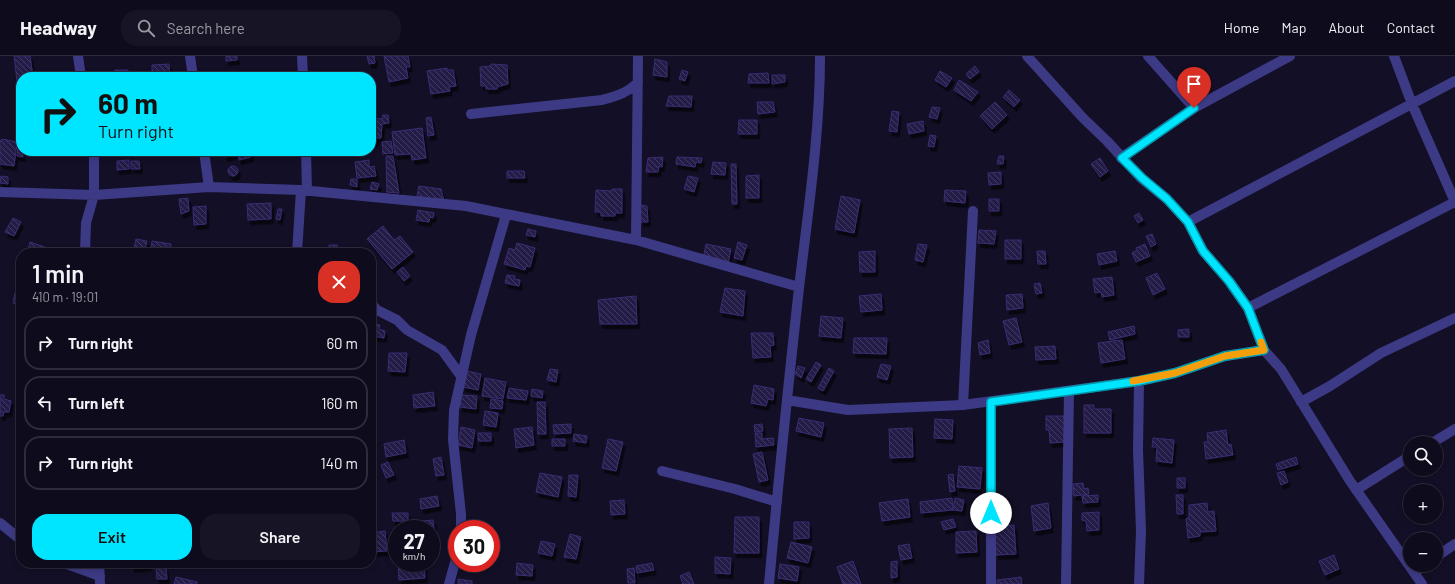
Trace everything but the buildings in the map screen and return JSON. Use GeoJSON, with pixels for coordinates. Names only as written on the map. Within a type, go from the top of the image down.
{"type":"FeatureCollection","features":[{"type":"Feature","properties":{"kind":"street"},"geometry":{"type":"LineString","coordinates":[[78,56],[81,72]]}},
{"type":"Feature","properties":{"kind":"street"},"geometry":{"type":"LineString","coordinates":[[190,56],[192,72]]}},
{"type":"Feature","properties":{"kind":"street"},"geometry":{"type":"LineString","coordinates":[[302,56],[303,72]]}},
{"type":"Feature","properties":{"kind":"street"},"geometry":{"type":"LineString","coordinates":[[636,240],[638,56]]}},
{"type":"Feature","properties":{"kind":"street"},"geometry":{"type":"LineString","coordinates":[[769,584],[820,94],[820,56]]}},
{"type":"Feature","properties":{"kind":"street"},"geometry":{"type":"LineString","coordinates":[[1028,56],[1083,118],[1142,178],[1167,199],[1188,222],[1203,251],[1229,281],[1248,308],[1264,350],[1281,369],[1356,490],[1403,555]]}},
{"type":"Feature","properties":{"kind":"street"},"geometry":{"type":"LineString","coordinates":[[1148,56],[1194,108]]}},
{"type":"Feature","properties":{"kind":"street"},"geometry":{"type":"LineString","coordinates":[[1122,158],[1194,108],[1290,56]]}},
{"type":"Feature","properties":{"kind":"street"},"geometry":{"type":"LineString","coordinates":[[1248,308],[1455,202],[1412,104],[1394,56]]}},
{"type":"Feature","properties":{"kind":"street"},"geometry":{"type":"LineString","coordinates":[[1188,222],[1455,81]]}},
{"type":"Feature","properties":{"kind":"street"},"geometry":{"type":"LineString","coordinates":[[471,114],[602,100],[620,95],[632,89],[638,82]]}},
{"type":"Feature","properties":{"kind":"street"},"geometry":{"type":"LineString","coordinates":[[85,248],[86,223],[94,195],[94,156]]}},
{"type":"Feature","properties":{"kind":"street"},"geometry":{"type":"LineString","coordinates":[[205,156],[209,187]]}},
{"type":"Feature","properties":{"kind":"street"},"geometry":{"type":"LineString","coordinates":[[298,248],[304,191],[306,156]]}},
{"type":"Feature","properties":{"kind":"street"},"geometry":{"type":"LineString","coordinates":[[0,192],[94,195],[209,187],[304,191],[466,206],[636,240],[799,287]]}},
{"type":"Feature","properties":{"kind":"street"},"geometry":{"type":"LineString","coordinates":[[963,405],[973,211]]}},
{"type":"Feature","properties":{"kind":"street"},"geometry":{"type":"LineString","coordinates":[[461,520],[453,440],[454,410],[471,335],[506,215]]}},
{"type":"Feature","properties":{"kind":"street"},"geometry":{"type":"LineString","coordinates":[[376,309],[397,320],[406,330],[442,350],[461,376]]}},
{"type":"Feature","properties":{"kind":"street"},"geometry":{"type":"LineString","coordinates":[[1301,402],[1330,386],[1381,353],[1455,318]]}},
{"type":"Feature","properties":{"kind":"street"},"geometry":{"type":"LineString","coordinates":[[787,400],[848,410],[963,405],[1139,381],[1175,373],[1225,356],[1264,350]]}},
{"type":"Feature","properties":{"kind":"street"},"geometry":{"type":"LineString","coordinates":[[1139,381],[1138,480],[1141,531],[1139,584]]}},
{"type":"Feature","properties":{"kind":"street"},"geometry":{"type":"LineString","coordinates":[[1066,584],[1069,391]]}},
{"type":"Feature","properties":{"kind":"street"},"geometry":{"type":"LineString","coordinates":[[991,402],[991,584]]}},
{"type":"Feature","properties":{"kind":"street"},"geometry":{"type":"LineString","coordinates":[[1443,436],[1455,429]]}},
{"type":"Feature","properties":{"kind":"street"},"geometry":{"type":"LineString","coordinates":[[1356,490],[1403,460]]}},
{"type":"Feature","properties":{"kind":"street"},"geometry":{"type":"LineString","coordinates":[[662,471],[735,489],[777,502]]}},
{"type":"Feature","properties":{"kind":"street"},"geometry":{"type":"LineString","coordinates":[[0,523],[16,536]]}},
{"type":"Feature","properties":{"kind":"street"},"geometry":{"type":"LineString","coordinates":[[1443,552],[1455,544]]}},
{"type":"Feature","properties":{"kind":"street"},"geometry":{"type":"LineString","coordinates":[[75,568],[100,580],[99,568]]}},
{"type":"Feature","properties":{"kind":"street"},"geometry":{"type":"LineString","coordinates":[[449,584],[452,572]]}},
{"type":"Feature","properties":{"kind":"street"},"geometry":{"type":"LineString","coordinates":[[1415,572],[1422,584]]}},
{"type":"Feature","properties":{"kind":"slow traffic"},"geometry":{"type":"LineString","coordinates":[[1133,381],[1175,373],[1225,356],[1264,350],[1261,342]]}},
{"type":"Feature","properties":{"kind":"route"},"geometry":{"type":"LineString","coordinates":[[991,513],[991,402],[1139,381],[1175,373],[1225,356],[1264,350],[1248,308],[1229,281],[1203,251],[1188,222],[1167,199],[1142,178],[1122,158],[1194,108]]}}]}
